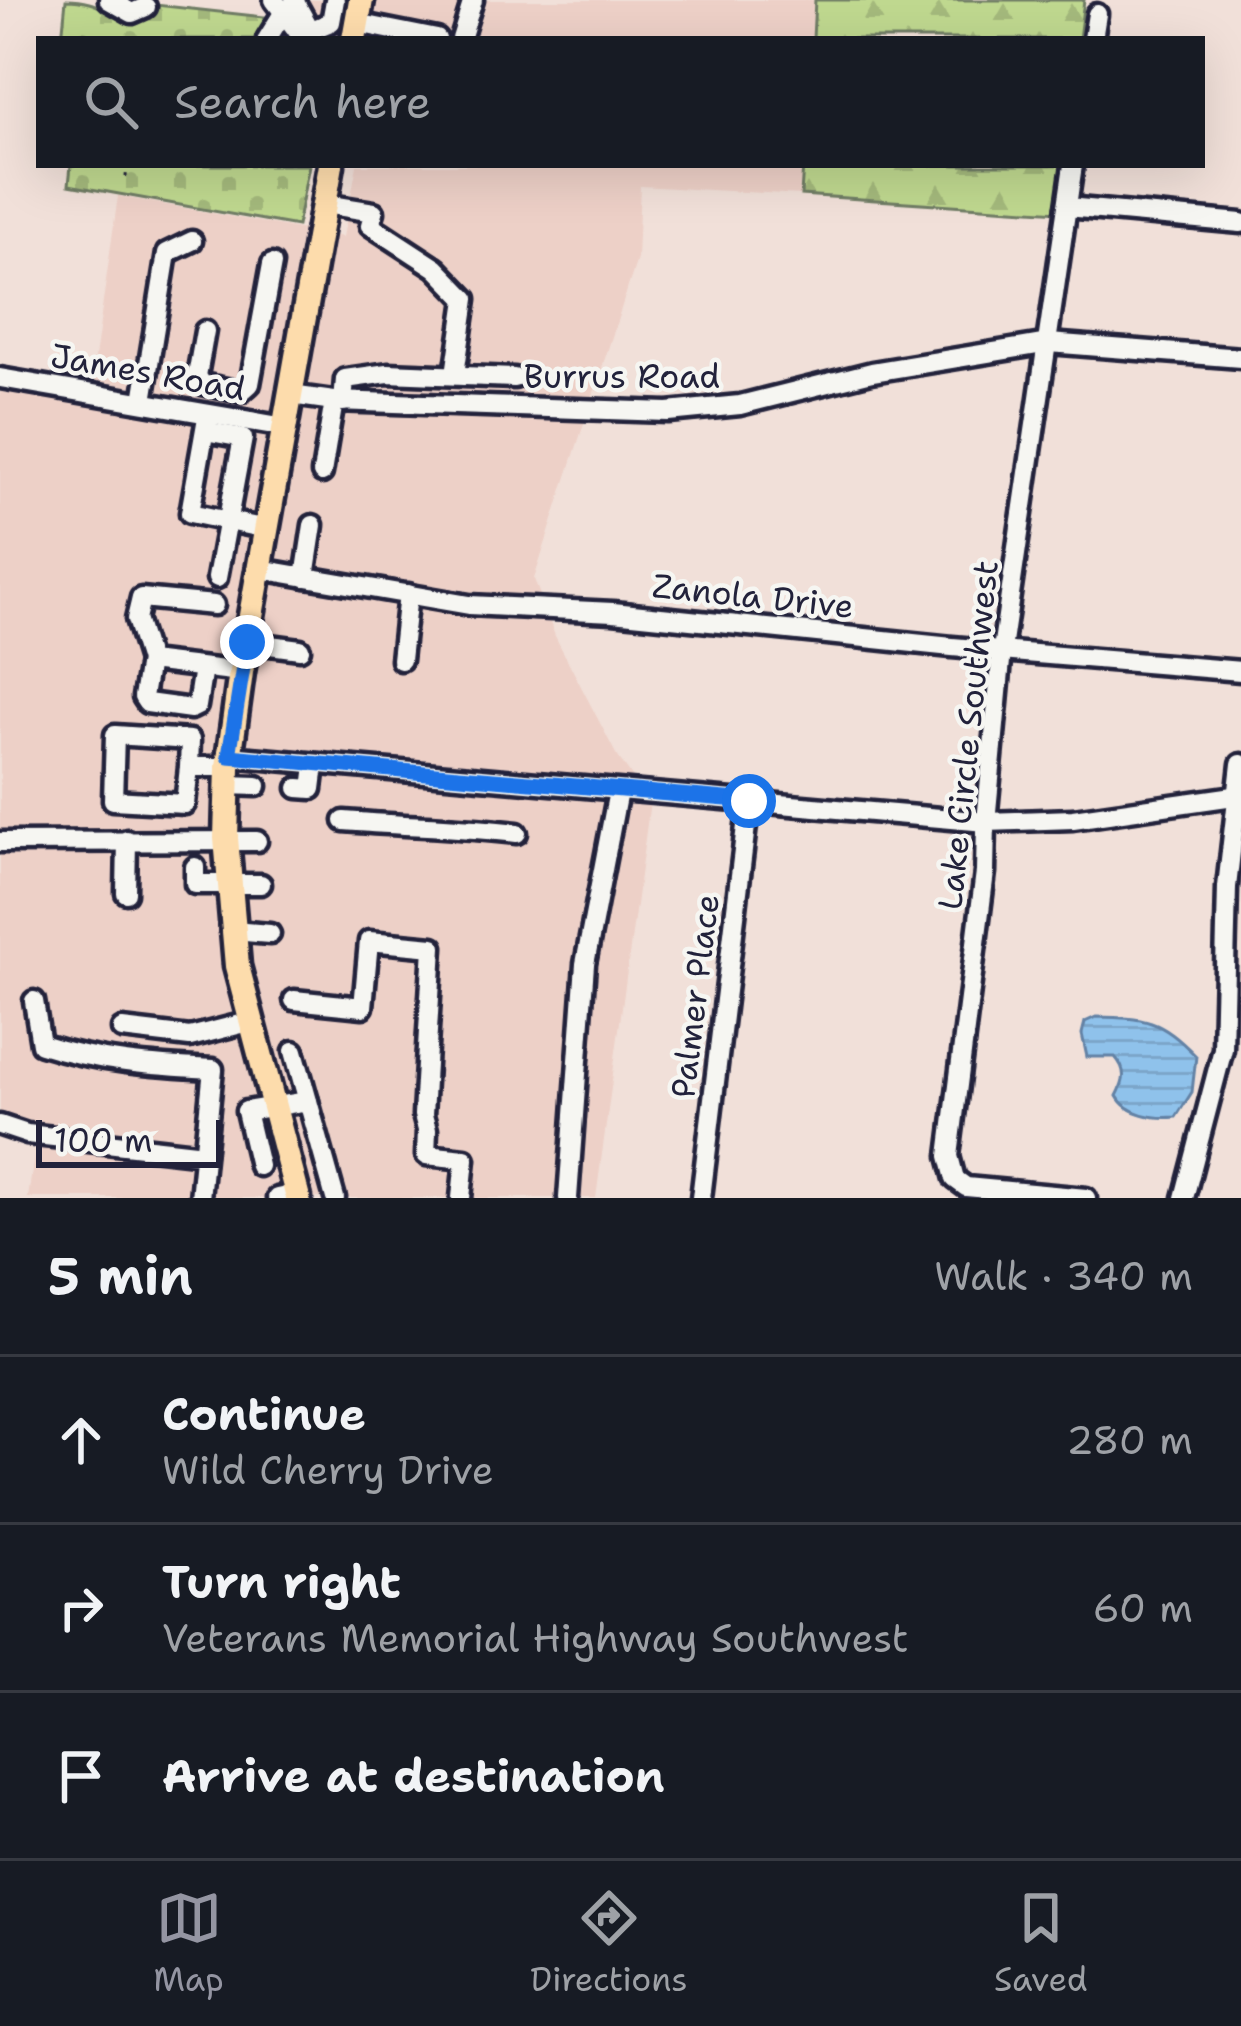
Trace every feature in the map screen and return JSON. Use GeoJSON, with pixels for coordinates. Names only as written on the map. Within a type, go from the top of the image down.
{"type":"FeatureCollection","features":[{"type":"Feature","properties":{"kind":"main road"},"geometry":{"type":"LineString","coordinates":[[290,1196],[286,1157],[250,1022],[232,931],[226,838],[228,769],[241,672],[331,168]]}},
{"type":"Feature","properties":{"kind":"street"},"geometry":{"type":"LineString","coordinates":[[109,0],[132,13],[146,7]]}},
{"type":"Feature","properties":{"kind":"street"},"geometry":{"type":"LineString","coordinates":[[282,3],[304,34],[331,22],[335,0]]}},
{"type":"Feature","properties":{"kind":"street"},"geometry":{"type":"LineString","coordinates":[[462,36],[473,0]]}},
{"type":"Feature","properties":{"kind":"street"},"geometry":{"type":"LineString","coordinates":[[268,36],[282,3]]}},
{"type":"Feature","properties":{"kind":"street"},"geometry":{"type":"LineString","coordinates":[[1094,36],[1097,14]]}},
{"type":"Feature","properties":{"kind":"street"},"geometry":{"type":"LineString","coordinates":[[357,21],[424,36]]}},
{"type":"Feature","properties":{"kind":"street","name":"Lake Circle Southwest"},"geometry":{"type":"LineString","coordinates":[[1073,168],[1003,650],[985,872],[950,1168],[966,1187],[1086,1198]]}},
{"type":"Feature","properties":{"kind":"street"},"geometry":{"type":"LineString","coordinates":[[325,203],[374,212],[370,225],[436,268],[466,299],[455,374]]}},
{"type":"Feature","properties":{"kind":"street"},"geometry":{"type":"LineString","coordinates":[[1067,207],[1241,223]]}},
{"type":"Feature","properties":{"kind":"street"},"geometry":{"type":"LineString","coordinates":[[143,401],[167,253],[192,241]]}},
{"type":"Feature","properties":{"kind":"street"},"geometry":{"type":"LineString","coordinates":[[205,331],[197,376],[202,384],[241,392],[250,384],[272,264]]}},
{"type":"Feature","properties":{"kind":"street","name":"Burrus Road"},"geometry":{"type":"LineString","coordinates":[[254,364],[339,402],[668,412],[740,405],[872,371],[1049,344],[1241,358]]}},
{"type":"Feature","properties":{"kind":"street"},"geometry":{"type":"LineString","coordinates":[[322,473],[344,379],[388,373],[514,378]]}},
{"type":"Feature","properties":{"kind":"street","name":"James Road"},"geometry":{"type":"LineString","coordinates":[[0,378],[143,401],[207,422],[285,427]]}},
{"type":"Feature","properties":{"kind":"street"},"geometry":{"type":"LineString","coordinates":[[217,578],[227,520],[243,439],[207,422],[190,513],[227,520],[267,529]]}},
{"type":"Feature","properties":{"kind":"street"},"geometry":{"type":"LineString","coordinates":[[305,577],[313,525]]}},
{"type":"Feature","properties":{"kind":"street","name":"Zanola Drive"},"geometry":{"type":"LineString","coordinates":[[260,569],[469,605],[613,612],[1241,671]]}},
{"type":"Feature","properties":{"kind":"street"},"geometry":{"type":"LineString","coordinates":[[401,660],[408,594]]}},
{"type":"Feature","properties":{"kind":"street"},"geometry":{"type":"LineString","coordinates":[[203,668],[196,706],[147,703],[143,697],[149,661],[136,620],[141,598],[214,605]]}},
{"type":"Feature","properties":{"kind":"street"},"geometry":{"type":"LineString","coordinates":[[247,642],[300,649]]}},
{"type":"Feature","properties":{"kind":"street"},"geometry":{"type":"LineString","coordinates":[[149,661],[241,672]]}},
{"type":"Feature","properties":{"kind":"street"},"geometry":{"type":"LineString","coordinates":[[115,734],[190,740],[189,766],[185,804],[113,800],[115,734]]}},
{"type":"Feature","properties":{"kind":"street"},"geometry":{"type":"LineString","coordinates":[[1184,1198],[1223,1049],[1227,887],[1241,764]]}},
{"type":"Feature","properties":{"kind":"street"},"geometry":{"type":"LineString","coordinates":[[189,766],[315,765],[348,774],[986,822],[1073,819],[1238,796]]}},
{"type":"Feature","properties":{"kind":"street"},"geometry":{"type":"LineString","coordinates":[[305,789],[315,765]]}},
{"type":"Feature","properties":{"kind":"street"},"geometry":{"type":"LineString","coordinates":[[228,769],[257,786]]}},
{"type":"Feature","properties":{"kind":"street"},"geometry":{"type":"LineString","coordinates":[[568,1198],[585,964],[618,791]]}},
{"type":"Feature","properties":{"kind":"street","name":"Palmer Place"},"geometry":{"type":"LineString","coordinates":[[701,1198],[749,801]]}},
{"type":"Feature","properties":{"kind":"street"},"geometry":{"type":"LineString","coordinates":[[344,821],[422,827],[446,824],[517,833]]}},
{"type":"Feature","properties":{"kind":"street"},"geometry":{"type":"LineString","coordinates":[[126,893],[127,840]]}},
{"type":"Feature","properties":{"kind":"street"},"geometry":{"type":"LineString","coordinates":[[0,842],[22,846],[127,840],[257,841]]}},
{"type":"Feature","properties":{"kind":"street"},"geometry":{"type":"LineString","coordinates":[[195,867],[195,884],[261,884]]}},
{"type":"Feature","properties":{"kind":"street"},"geometry":{"type":"LineString","coordinates":[[232,931],[270,934]]}},
{"type":"Feature","properties":{"kind":"street"},"geometry":{"type":"LineString","coordinates":[[294,1000],[363,1007],[369,941],[433,946],[423,1099],[426,1155],[465,1159],[461,1198]]}},
{"type":"Feature","properties":{"kind":"street"},"geometry":{"type":"LineString","coordinates":[[34,1001],[41,1044],[146,1065],[213,1069],[200,1198]]}},
{"type":"Feature","properties":{"kind":"street"},"geometry":{"type":"LineString","coordinates":[[122,1029],[190,1036],[250,1022]]}},
{"type":"Feature","properties":{"kind":"street"},"geometry":{"type":"LineString","coordinates":[[294,1051],[335,1198]]}},
{"type":"Feature","properties":{"kind":"street"},"geometry":{"type":"LineString","coordinates":[[259,1166],[246,1111],[308,1101]]}},
{"type":"Feature","properties":{"kind":"street"},"geometry":{"type":"LineString","coordinates":[[0,1125],[27,1135],[204,1154]]}},
{"type":"Feature","properties":{"kind":"street"},"geometry":{"type":"LineString","coordinates":[[286,1157],[320,1146]]}},
{"type":"Feature","properties":{"kind":"path"},"geometry":{"type":"LineString","coordinates":[[126,177],[127,168]]}},
{"type":"Feature","properties":{"kind":"shaded area"},"geometry":{"type":"Polygon","coordinates":[[[283,0],[815,0],[813,36],[311,36],[283,0]]]}},
{"type":"Feature","properties":{"kind":"shaded area"},"geometry":{"type":"Polygon","coordinates":[[[356,168],[803,168],[801,195],[640,186],[637,259],[534,579],[555,636],[616,754],[650,802],[596,1198],[28,1198],[38,1129],[0,1123],[0,392],[89,400],[118,196],[343,237],[356,168]]]}},
{"type":"Feature","properties":{"kind":"green space"},"geometry":{"type":"Polygon","coordinates":[[[66,0],[144,20],[156,5],[273,18],[284,36],[62,36],[66,0]]]}},
{"type":"Feature","properties":{"kind":"green space"},"geometry":{"type":"Polygon","coordinates":[[[815,0],[1084,0],[1079,36],[813,36],[815,0]]]}},
{"type":"Feature","properties":{"kind":"green space"},"geometry":{"type":"Polygon","coordinates":[[[71,168],[308,168],[297,226],[69,185],[71,168]]]}},
{"type":"Feature","properties":{"kind":"green space"},"geometry":{"type":"Polygon","coordinates":[[[803,168],[1064,168],[1059,212],[801,195],[803,168]]]}},
{"type":"Feature","properties":{"kind":"water"},"geometry":{"type":"Polygon","coordinates":[[[1096,1017],[1151,1023],[1196,1056],[1192,1092],[1176,1117],[1142,1114],[1127,1108],[1117,1096],[1123,1076],[1119,1062],[1115,1057],[1087,1057],[1082,1034],[1085,1022],[1096,1017]]]}},
{"type":"Feature","properties":{"kind":"route"},"geometry":{"type":"LineString","coordinates":[[247,642],[229,756],[749,801]]}}]}
